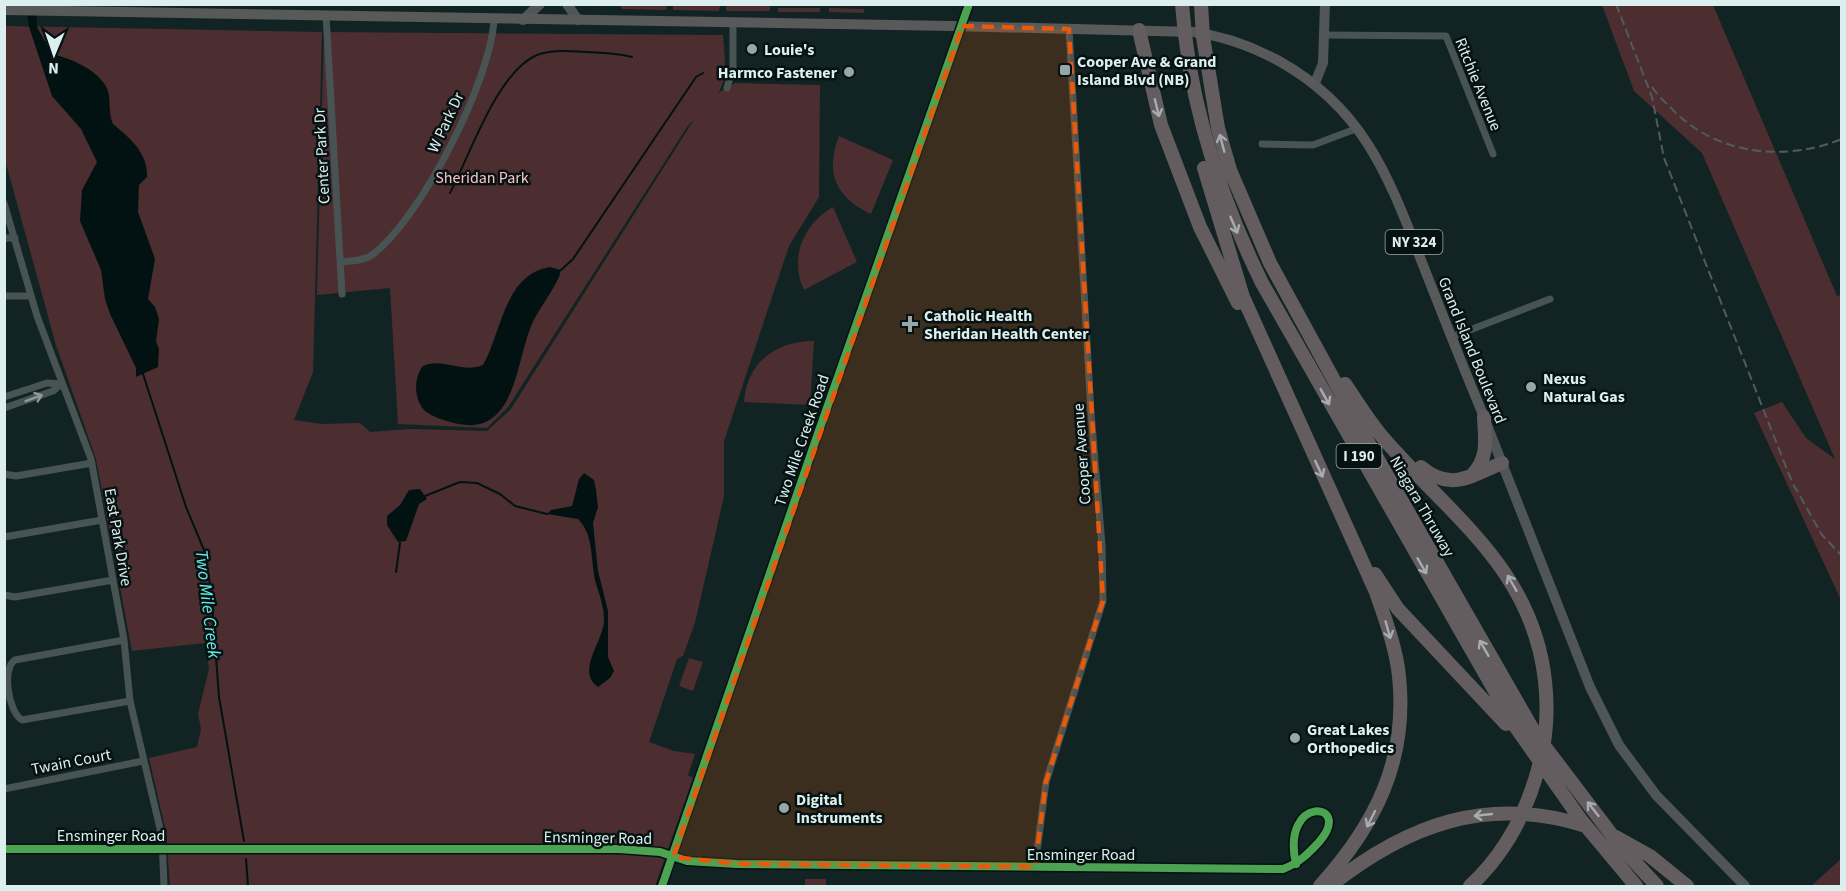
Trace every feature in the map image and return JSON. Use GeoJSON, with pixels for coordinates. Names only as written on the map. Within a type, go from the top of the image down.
{"type":"FeatureCollection","features":[{"type":"Feature","properties":{"kind":"highway","name":"Niagara Thruway"},"geometry":{"type":"LineString","coordinates":[[1182,4],[1188,68],[1218,184],[1234,225],[1262,284],[1515,726],[1581,820],[1636,886]]}},
{"type":"Feature","properties":{"kind":"highway","name":"Niagara Thruway"},"geometry":{"type":"LineString","coordinates":[[1201,4],[1208,71],[1218,128],[1230,170],[1270,263],[1364,435],[1536,735],[1621,847],[1657,886]]}},
{"type":"Feature","properties":{"kind":"highway"},"geometry":{"type":"LineString","coordinates":[[1139,30],[1161,124],[1200,227],[1261,351],[1277,378]]}},
{"type":"Feature","properties":{"kind":"highway"},"geometry":{"type":"LineString","coordinates":[[1188,68],[1191,106],[1217,216],[1243,297],[1277,378],[1352,537],[1389,630],[1399,675],[1400,718],[1394,756],[1378,805],[1361,837],[1320,886]]}},
{"type":"Feature","properties":{"kind":"highway"},"geometry":{"type":"LineString","coordinates":[[1297,311],[1364,412],[1392,447],[1487,546],[1517,591],[1535,632],[1543,658],[1547,719],[1543,754],[1533,790],[1512,836],[1470,886]]}},
{"type":"Feature","properties":{"kind":"highway"},"geometry":{"type":"LineString","coordinates":[[1471,476],[1482,462],[1486,451],[1484,417]]}},
{"type":"Feature","properties":{"kind":"highway"},"geometry":{"type":"LineString","coordinates":[[1392,447],[1438,479],[1452,481],[1502,463]]}},
{"type":"Feature","properties":{"kind":"highway"},"geometry":{"type":"LineString","coordinates":[[1352,537],[1398,609],[1500,716],[1581,820]]}},
{"type":"Feature","properties":{"kind":"highway"},"geometry":{"type":"LineString","coordinates":[[1330,886],[1360,863],[1394,842],[1439,823],[1507,813],[1541,815],[1597,829],[1626,841],[1650,856],[1688,886]]}},
{"type":"Feature","properties":{"kind":"main road","name":"NY 324"},"geometry":{"type":"LineString","coordinates":[[4,10],[274,9],[326,15],[523,20]]}},
{"type":"Feature","properties":{"kind":"main road","name":"Grand Island Boulevard"},"geometry":{"type":"LineString","coordinates":[[523,20],[962,26],[1193,32],[1223,38],[1274,58],[1315,83],[1358,128],[1394,191],[1484,417]]}},
{"type":"Feature","properties":{"kind":"street"},"geometry":{"type":"LineString","coordinates":[[523,20],[540,4]]}},
{"type":"Feature","properties":{"kind":"street"},"geometry":{"type":"LineString","coordinates":[[567,4],[578,20]]}},
{"type":"Feature","properties":{"kind":"street","name":"Two Mile Creek Road"},"geometry":{"type":"LineString","coordinates":[[662,886],[969,4]]}},
{"type":"Feature","properties":{"kind":"street"},"geometry":{"type":"LineString","coordinates":[[1315,83],[1323,63],[1325,4]]}},
{"type":"Feature","properties":{"kind":"street","name":"Center Park Dr"},"geometry":{"type":"LineString","coordinates":[[326,15],[342,294]]}},
{"type":"Feature","properties":{"kind":"street","name":"W Park Dr"},"geometry":{"type":"LineString","coordinates":[[341,262],[372,255],[413,210],[428,187],[478,84],[490,52],[494,20]]}},
{"type":"Feature","properties":{"kind":"street"},"geometry":{"type":"LineString","coordinates":[[727,88],[733,67],[733,22]]}},
{"type":"Feature","properties":{"kind":"street","name":"Cooper Avenue"},"geometry":{"type":"LineString","coordinates":[[1035,867],[1046,783],[1103,602],[1102,545],[1091,412],[1069,29]]}},
{"type":"Feature","properties":{"kind":"street","name":"Ritchie Avenue"},"geometry":{"type":"LineString","coordinates":[[1325,35],[1446,36],[1493,154]]}},
{"type":"Feature","properties":{"kind":"street"},"geometry":{"type":"LineString","coordinates":[[1262,144],[1313,145],[1358,128]]}},
{"type":"Feature","properties":{"kind":"street","name":"East Park Drive"},"geometry":{"type":"LineString","coordinates":[[4,203],[31,296],[61,384],[92,463],[124,640],[130,701],[162,849],[164,886]]}},
{"type":"Feature","properties":{"kind":"street"},"geometry":{"type":"LineString","coordinates":[[4,238],[15,238]]}},
{"type":"Feature","properties":{"kind":"street"},"geometry":{"type":"LineString","coordinates":[[4,296],[31,296]]}},
{"type":"Feature","properties":{"kind":"street"},"geometry":{"type":"LineString","coordinates":[[1452,337],[1550,299]]}},
{"type":"Feature","properties":{"kind":"street"},"geometry":{"type":"LineString","coordinates":[[4,397],[47,383],[61,384]]}},
{"type":"Feature","properties":{"kind":"street"},"geometry":{"type":"LineString","coordinates":[[4,408],[53,392],[61,384]]}},
{"type":"Feature","properties":{"kind":"street","name":"Grand Island Boulevard"},"geometry":{"type":"LineString","coordinates":[[1484,417],[1590,687],[1618,745],[1656,795],[1745,886]]}},
{"type":"Feature","properties":{"kind":"street"},"geometry":{"type":"LineString","coordinates":[[4,474],[16,476],[92,463]]}},
{"type":"Feature","properties":{"kind":"street"},"geometry":{"type":"LineString","coordinates":[[4,537],[102,520]]}},
{"type":"Feature","properties":{"kind":"street"},"geometry":{"type":"LineString","coordinates":[[4,595],[15,597],[113,580]]}},
{"type":"Feature","properties":{"kind":"street"},"geometry":{"type":"LineString","coordinates":[[124,640],[15,660],[8,666],[7,674],[13,712],[22,720],[130,701]]}},
{"type":"Feature","properties":{"kind":"street","name":"Twain Court"},"geometry":{"type":"LineString","coordinates":[[4,789],[144,761]]}},
{"type":"Feature","properties":{"kind":"street"},"geometry":{"type":"LineString","coordinates":[[1317,810],[1326,815],[1330,822],[1329,831],[1296,864],[1294,842],[1301,818],[1308,811],[1317,810]]}},
{"type":"Feature","properties":{"kind":"street","name":"Ensminger Road"},"geometry":{"type":"LineString","coordinates":[[4,849],[619,849],[660,852],[687,861],[737,864],[1283,869],[1296,864]]}},
{"type":"Feature","properties":{"kind":"highlighted area"},"geometry":{"type":"Polygon","coordinates":[[[962,26],[1069,29],[1103,601],[1046,782],[1035,867],[737,864],[673,857],[962,26]]]}},
{"type":"Feature","properties":{"kind":"green space"},"geometry":{"type":"Polygon","coordinates":[[[667,4],[666,10],[622,9],[620,5],[667,4]]]}},
{"type":"Feature","properties":{"kind":"green space"},"geometry":{"type":"Polygon","coordinates":[[[673,5],[720,5],[719,11],[673,10],[673,5]]]}},
{"type":"Feature","properties":{"kind":"green space"},"geometry":{"type":"Polygon","coordinates":[[[726,5],[770,5],[770,11],[726,11],[726,5]]]}},
{"type":"Feature","properties":{"kind":"green space"},"geometry":{"type":"Polygon","coordinates":[[[1602,5],[1713,5],[1837,296],[1841,295],[1841,600],[1754,413],[1782,402],[1806,438],[1835,459],[1702,153],[1634,91],[1602,5]]]}},
{"type":"Feature","properties":{"kind":"green space"},"geometry":{"type":"Polygon","coordinates":[[[778,8],[820,8],[820,12],[778,12],[778,8]]]}},
{"type":"Feature","properties":{"kind":"green space"},"geometry":{"type":"Polygon","coordinates":[[[829,8],[864,9],[864,13],[829,12],[829,8]]]}},
{"type":"Feature","properties":{"kind":"green space","name":"Sheridan Park"},"geometry":{"type":"Polygon","coordinates":[[[5,26],[322,32],[313,372],[294,420],[322,424],[360,423],[370,432],[410,429],[487,431],[511,409],[695,118],[687,127],[508,407],[487,428],[398,424],[390,288],[317,295],[324,32],[723,35],[725,72],[718,93],[735,83],[820,85],[819,197],[789,246],[724,441],[724,496],[695,623],[683,656],[677,659],[649,742],[674,751],[695,754],[688,775],[693,778],[655,886],[170,886],[166,832],[149,758],[197,747],[201,729],[198,714],[209,669],[205,643],[132,651],[96,459],[56,345],[5,160],[5,26]]]}},
{"type":"Feature","properties":{"kind":"green space"},"geometry":{"type":"Polygon","coordinates":[[[839,136],[893,160],[871,214],[849,200],[836,182],[833,161],[839,136]]]}},
{"type":"Feature","properties":{"kind":"green space"},"geometry":{"type":"Polygon","coordinates":[[[833,207],[857,262],[804,290],[798,266],[802,243],[814,223],[833,207]]]}},
{"type":"Feature","properties":{"kind":"green space"},"geometry":{"type":"Polygon","coordinates":[[[814,341],[810,405],[744,402],[751,376],[766,356],[787,345],[814,341]]]}},
{"type":"Feature","properties":{"kind":"green space"},"geometry":{"type":"Polygon","coordinates":[[[689,658],[703,662],[693,691],[679,686],[689,658]]]}},
{"type":"Feature","properties":{"kind":"green space"},"geometry":{"type":"Polygon","coordinates":[[[1841,859],[1841,886],[1811,886],[1841,859]]]}},
{"type":"Feature","properties":{"kind":"green space"},"geometry":{"type":"Polygon","coordinates":[[[805,879],[826,879],[826,886],[805,886],[805,879]]]}},
{"type":"Feature","properties":{"kind":"shaded area"},"geometry":{"type":"Polygon","coordinates":[[[26,5],[36,5],[37,27],[52,54],[78,63],[102,80],[109,95],[113,124],[137,147],[147,168],[147,177],[139,185],[138,212],[155,259],[148,299],[155,307],[159,319],[156,341],[159,349],[158,367],[136,377],[136,368],[105,299],[101,270],[80,221],[82,190],[97,162],[81,129],[52,96],[29,27],[26,5]]]}},
{"type":"Feature","properties":{"kind":"shaded area"},"geometry":{"type":"Polygon","coordinates":[[[550,267],[561,270],[559,277],[533,322],[516,378],[502,408],[491,419],[477,425],[450,422],[425,411],[421,406],[416,389],[423,366],[438,363],[468,368],[483,365],[513,293],[535,272],[550,267]]]}},
{"type":"Feature","properties":{"kind":"shaded area"},"geometry":{"type":"Polygon","coordinates":[[[584,473],[594,480],[596,490],[598,507],[593,523],[598,571],[608,611],[608,657],[614,671],[610,678],[598,687],[589,673],[592,655],[603,628],[604,615],[594,576],[590,541],[578,519],[547,514],[551,510],[572,506],[579,479],[584,473]]]}},
{"type":"Feature","properties":{"kind":"shaded area"},"geometry":{"type":"Polygon","coordinates":[[[420,489],[427,499],[419,504],[406,541],[398,542],[387,525],[387,516],[400,505],[409,490],[420,489]]]}},
{"type":"Feature","properties":{"kind":"waterway"},"geometry":{"type":"LineString","coordinates":[[450,193],[497,96],[509,78],[523,64],[537,55],[555,51],[610,53],[632,57]]}},
{"type":"Feature","properties":{"kind":"waterway"},"geometry":{"type":"LineString","coordinates":[[561,270],[573,259],[696,77],[703,73]]}},
{"type":"Feature","properties":{"kind":"waterway","name":"Two Mile Creek"},"geometry":{"type":"LineString","coordinates":[[143,374],[186,507],[204,550],[211,590],[219,697],[244,841]]}},
{"type":"Feature","properties":{"kind":"waterway"},"geometry":{"type":"LineString","coordinates":[[425,496],[460,482],[477,483],[500,494],[515,506],[547,514]]}},
{"type":"Feature","properties":{"kind":"waterway"},"geometry":{"type":"LineString","coordinates":[[396,572],[400,543]]}},
{"type":"Feature","properties":{"kind":"waterway","name":"Two Mile Creek"},"geometry":{"type":"LineString","coordinates":[[246,859],[248,886]]}},
{"type":"Feature","properties":{"kind":"railway"},"geometry":{"type":"LineString","coordinates":[[1616,4],[1652,97],[1664,158],[1792,482],[1822,535],[1842,556]]}},
{"type":"Feature","properties":{"kind":"railway"},"geometry":{"type":"LineString","coordinates":[[1693,4],[1738,4]]}},
{"type":"Feature","properties":{"kind":"railway"},"geometry":{"type":"LineString","coordinates":[[1652,87],[1674,111],[1692,126],[1731,145],[1775,152],[1798,151],[1842,139]]}},
{"type":"Feature","properties":{"kind":"cycle path"},"geometry":{"type":"LineString","coordinates":[[662,886],[969,4]]}},
{"type":"Feature","properties":{"kind":"cycle path"},"geometry":{"type":"LineString","coordinates":[[4,849],[619,849],[660,852],[687,861],[737,864],[1283,869],[1294,864],[1299,861],[1319,842],[1328,828],[1328,818],[1323,812],[1315,811],[1306,815],[1298,825],[1294,841],[1296,864]]}},
{"type":"Feature","properties":{"kind":"place","name":"Louie's"},"geometry":{"type":"Point","coordinates":[752,49]}},
{"type":"Feature","properties":{"kind":"place","name":"Cooper Ave & Grand Island Blvd (NB)"},"geometry":{"type":"Point","coordinates":[1065,70]}},
{"type":"Feature","properties":{"kind":"place","name":"Harmco Fastener"},"geometry":{"type":"Point","coordinates":[849,72]}},
{"type":"Feature","properties":{"kind":"place","name":"Catholic Health Sheridan Health Center"},"geometry":{"type":"Point","coordinates":[910,324]}},
{"type":"Feature","properties":{"kind":"place","name":"Nexus Natural Gas"},"geometry":{"type":"Point","coordinates":[1531,387]}},
{"type":"Feature","properties":{"kind":"place","name":"Great Lakes Orthopedics"},"geometry":{"type":"Point","coordinates":[1295,738]}},
{"type":"Feature","properties":{"kind":"place","name":"Digital Instruments"},"geometry":{"type":"Point","coordinates":[784,808]}}]}
